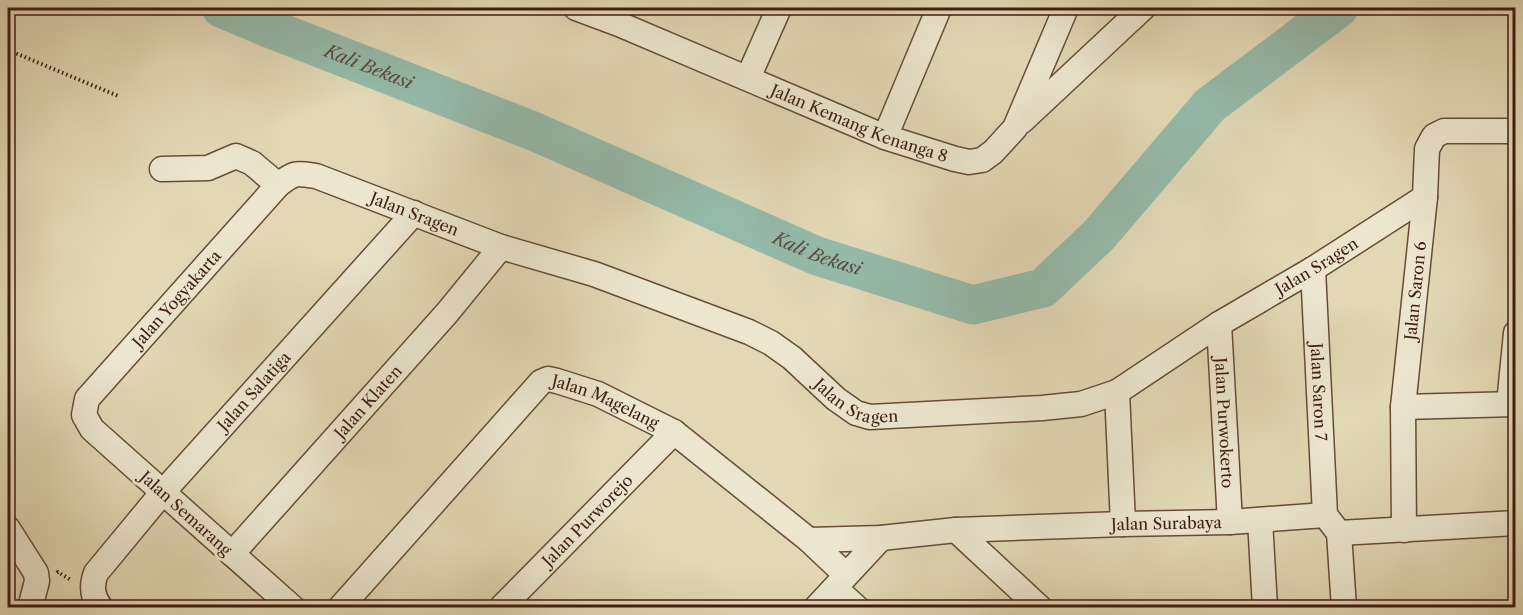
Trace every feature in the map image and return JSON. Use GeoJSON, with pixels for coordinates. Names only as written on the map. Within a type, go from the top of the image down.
{"type":"FeatureCollection","features":[{"type":"Feature","properties":{"kind":"street","name":"Jalan Kemang Kenanga 8"},"geometry":{"type":"LineString","coordinates":[[576,8],[623,16],[748,78],[885,137],[969,162],[982,160],[993,152],[1015,128],[1066,8]]}},
{"type":"Feature","properties":{"kind":"street"},"geometry":{"type":"LineString","coordinates":[[748,78],[779,8]]}},
{"type":"Feature","properties":{"kind":"street"},"geometry":{"type":"LineString","coordinates":[[885,137],[939,8]]}},
{"type":"Feature","properties":{"kind":"street"},"geometry":{"type":"LineString","coordinates":[[1015,128],[1143,8]]}},
{"type":"Feature","properties":{"kind":"street","name":"Jalan Saron 6"},"geometry":{"type":"LineString","coordinates":[[1404,530],[1403,407],[1425,197],[1427,149],[1434,136],[1444,130],[1515,131]]}},
{"type":"Feature","properties":{"kind":"street"},"geometry":{"type":"LineString","coordinates":[[162,169],[208,168],[236,156],[252,163],[278,184]]}},
{"type":"Feature","properties":{"kind":"street","name":"Jalan Sragen"},"geometry":{"type":"LineString","coordinates":[[278,184],[291,175],[316,176],[501,247],[594,274],[749,332],[771,343],[792,358],[836,399],[856,413],[870,417],[1042,408],[1081,404],[1117,392],[1219,324],[1313,269],[1425,197]]}},
{"type":"Feature","properties":{"kind":"street","name":"Jalan Yogyakarta"},"geometry":{"type":"LineString","coordinates":[[84,415],[87,399],[278,184]]}},
{"type":"Feature","properties":{"kind":"street","name":"Jalan Salatiga"},"geometry":{"type":"LineString","coordinates":[[97,592],[163,492],[414,213]]}},
{"type":"Feature","properties":{"kind":"street","name":"Jalan Klaten"},"geometry":{"type":"LineString","coordinates":[[232,554],[447,313],[501,247]]}},
{"type":"Feature","properties":{"kind":"street","name":"Jalan Saron 7"},"geometry":{"type":"LineString","coordinates":[[1313,269],[1332,524],[1344,608]]}},
{"type":"Feature","properties":{"kind":"street","name":"Jalan Purwokerto"},"geometry":{"type":"LineString","coordinates":[[1219,324],[1230,522]]}},
{"type":"Feature","properties":{"kind":"street"},"geometry":{"type":"LineString","coordinates":[[1403,407],[1512,404],[1515,333]]}},
{"type":"Feature","properties":{"kind":"street","name":"Jalan Magelang"},"geometry":{"type":"LineString","coordinates":[[340,608],[541,382],[548,380],[598,394],[674,432],[809,540],[857,608]]}},
{"type":"Feature","properties":{"kind":"street"},"geometry":{"type":"LineString","coordinates":[[1117,392],[1124,524]]}},
{"type":"Feature","properties":{"kind":"street","name":"Jalan Semarang"},"geometry":{"type":"LineString","coordinates":[[84,415],[92,429],[293,608]]}},
{"type":"Feature","properties":{"kind":"street","name":"Jalan Purworejo"},"geometry":{"type":"LineString","coordinates":[[501,608],[674,432]]}},
{"type":"Feature","properties":{"kind":"street"},"geometry":{"type":"LineString","coordinates":[[1260,520],[1265,608]]}},
{"type":"Feature","properties":{"kind":"street","name":"Jalan Surabaya"},"geometry":{"type":"LineString","coordinates":[[809,540],[881,538],[956,530],[1260,520],[1404,530],[1515,523]]}},
{"type":"Feature","properties":{"kind":"street"},"geometry":{"type":"LineString","coordinates":[[8,530],[37,577],[30,608]]}},
{"type":"Feature","properties":{"kind":"street"},"geometry":{"type":"LineString","coordinates":[[956,530],[1040,608]]}},
{"type":"Feature","properties":{"kind":"street"},"geometry":{"type":"LineString","coordinates":[[816,608],[881,538]]}},
{"type":"Feature","properties":{"kind":"path"},"geometry":{"type":"LineString","coordinates":[[8,50],[118,96]]}},
{"type":"Feature","properties":{"kind":"path"},"geometry":{"type":"LineString","coordinates":[[37,577],[47,584],[58,572],[97,592]]}},
{"type":"Feature","properties":{"kind":"waterway","name":"Kali Bekasi"},"geometry":{"type":"LineString","coordinates":[[221,8],[533,131],[817,256],[973,305],[1043,288],[1099,235],[1210,105],[1339,8]]}}]}
